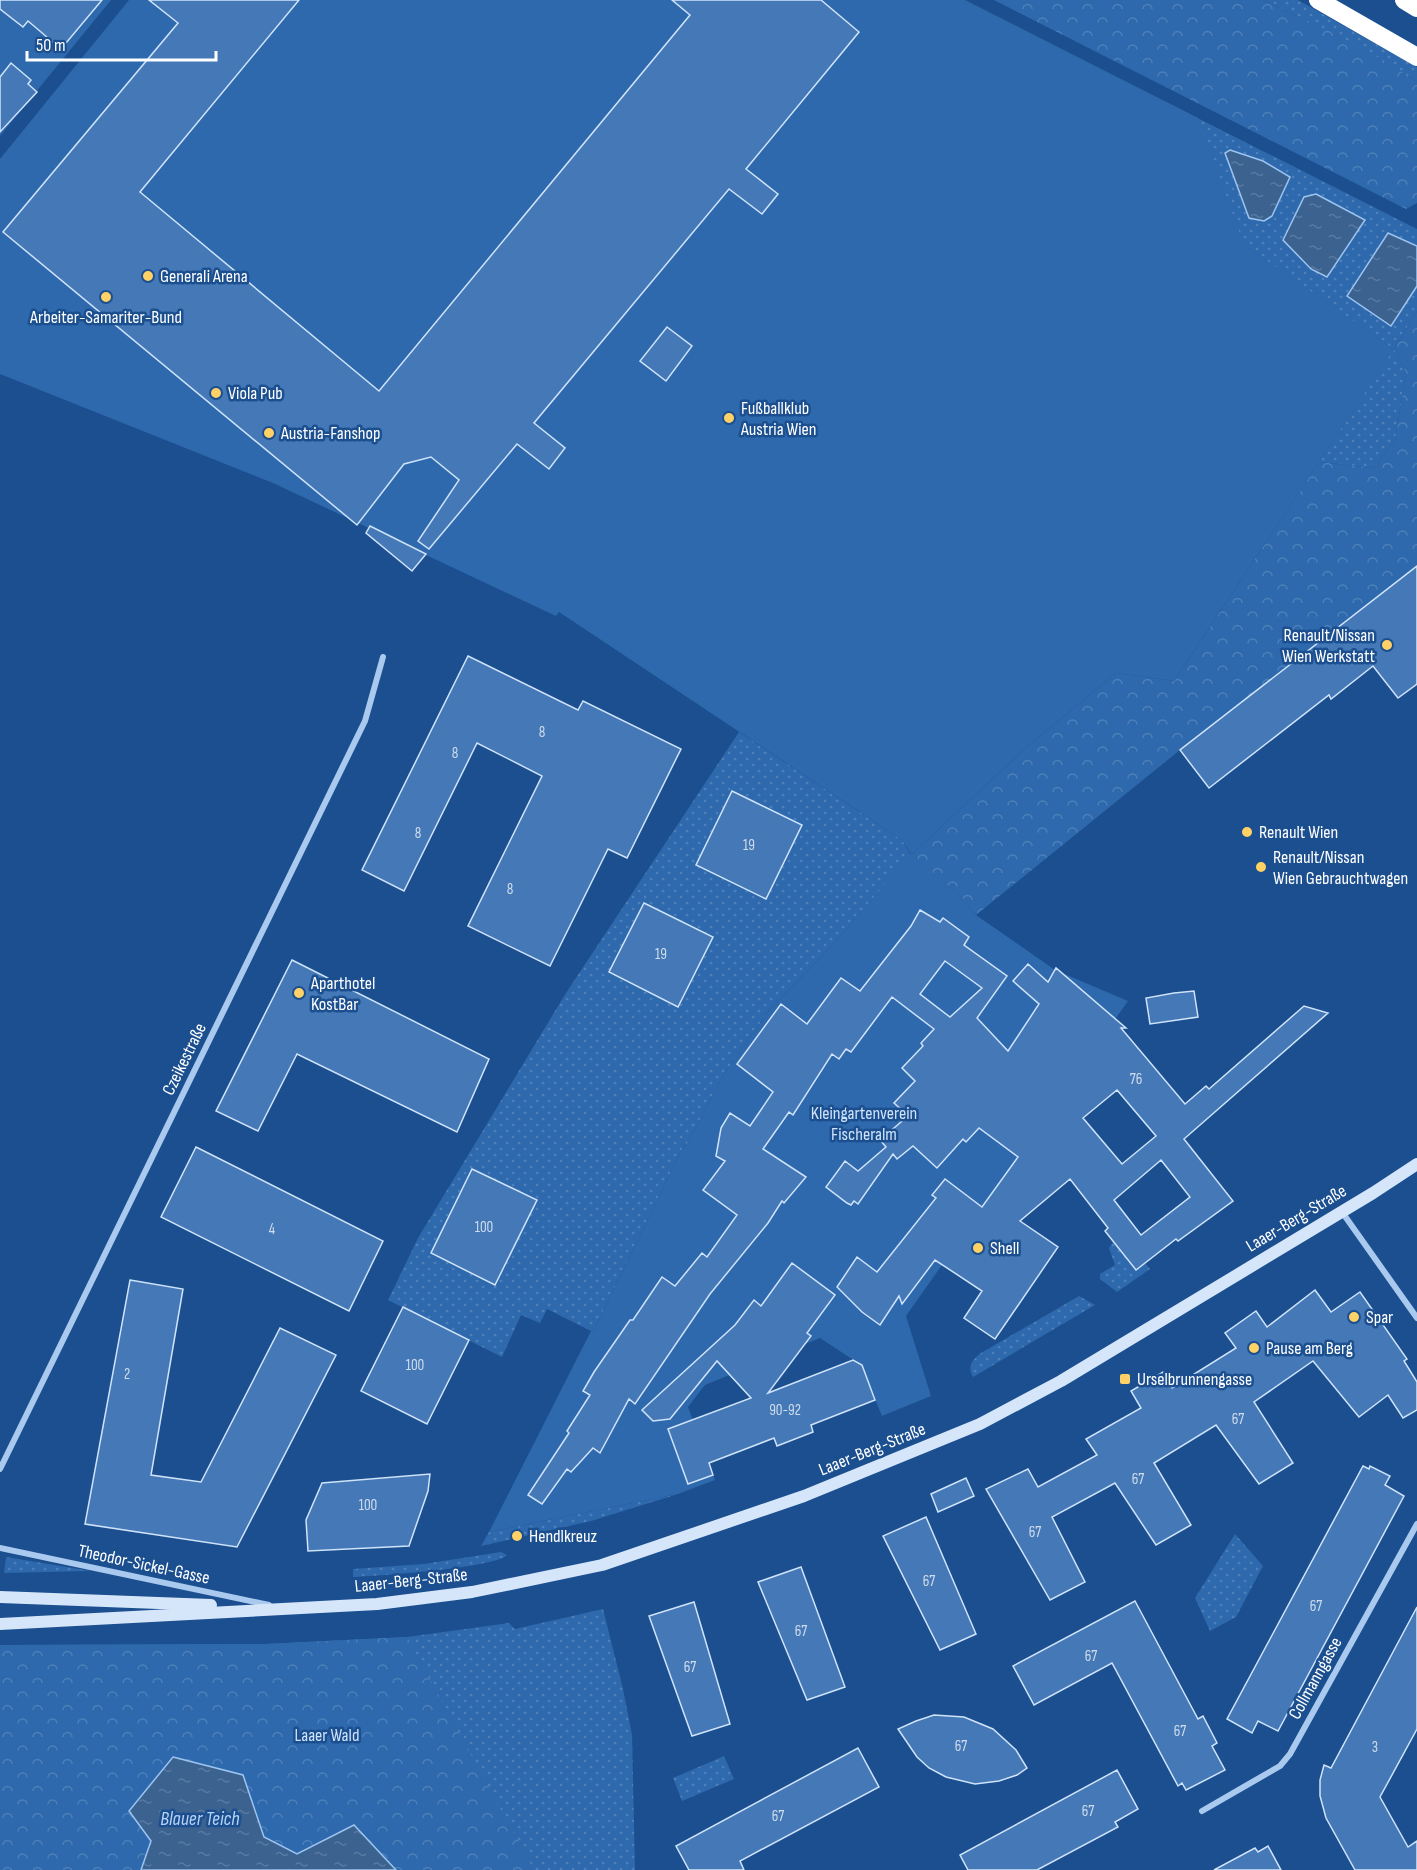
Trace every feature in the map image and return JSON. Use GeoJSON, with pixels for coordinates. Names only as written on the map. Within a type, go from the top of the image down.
{"type":"FeatureCollection","features":[{"type":"Feature","properties":{"kind":"highway"},"geometry":{"type":"LineString","coordinates":[[1318,0],[1417,57]]}},
{"type":"Feature","properties":{"kind":"highway"},"geometry":{"type":"LineString","coordinates":[[1404,0],[1417,8]]}},
{"type":"Feature","properties":{"kind":"main road","name":"Laaer-Berg-Straße"},"geometry":{"type":"LineString","coordinates":[[0,1624],[377,1604],[471,1592],[591,1567],[675,1541],[804,1496],[933,1444],[990,1418],[1061,1381],[1417,1164]]}},
{"type":"Feature","properties":{"kind":"main road","name":"Laaer-Berg-Straße"},"geometry":{"type":"LineString","coordinates":[[0,1597],[282,1608]]}},
{"type":"Feature","properties":{"kind":"street","name":"Czeikestraße"},"geometry":{"type":"LineString","coordinates":[[0,1469],[365,722],[383,657]]}},
{"type":"Feature","properties":{"kind":"street"},"geometry":{"type":"LineString","coordinates":[[1341,1212],[1417,1318]]}},
{"type":"Feature","properties":{"kind":"street","name":"Collmanngasse"},"geometry":{"type":"LineString","coordinates":[[1202,1811],[1280,1766],[1290,1754],[1417,1524]]}},
{"type":"Feature","properties":{"kind":"street","name":"Theodor-Sickel-Gasse"},"geometry":{"type":"LineString","coordinates":[[0,1548],[282,1608]]}},
{"type":"Feature","properties":{"kind":"green space"},"geometry":{"type":"Polygon","coordinates":[[[0,0],[111,0],[0,136],[0,0]]]}},
{"type":"Feature","properties":{"kind":"green space","name":"Fußballklub Austria Wien"},"geometry":{"type":"Polygon","coordinates":[[[129,0],[965,0],[1198,118],[1244,245],[1394,349],[1174,681],[1116,673],[1029,745],[912,854],[962,898],[976,915],[1055,970],[1128,1001],[906,1316],[931,1396],[882,1416],[861,1365],[820,1338],[705,1385],[688,1407],[715,1480],[678,1494],[489,1532],[591,1331],[593,1332],[684,1145],[686,1146],[724,1074],[770,1009],[827,951],[911,854],[902,840],[559,612],[556,616],[273,483],[0,374],[0,159],[129,0]]]}},
{"type":"Feature","properties":{"kind":"green space"},"geometry":{"type":"Polygon","coordinates":[[[994,0],[1263,0],[1329,31],[1385,61],[1417,82],[1417,203],[1406,209],[994,0]]]}},
{"type":"Feature","properties":{"kind":"green space"},"geometry":{"type":"Polygon","coordinates":[[[1263,0],[1298,0],[1417,67],[1417,82],[1322,28],[1263,0]]]}},
{"type":"Feature","properties":{"kind":"green space"},"geometry":{"type":"Polygon","coordinates":[[[1166,102],[1417,229],[1417,311],[1394,349],[1406,373],[1395,440],[1374,468],[1319,462],[1393,349],[1176,198],[1166,102]]]}},
{"type":"Feature","properties":{"kind":"green space"},"geometry":{"type":"Polygon","coordinates":[[[1417,311],[1417,566],[1180,750],[976,915],[962,898],[911,855],[1029,745],[1116,673],[1174,681],[1319,462],[1374,468],[1395,440],[1406,373],[1394,349],[1417,311]]]}},
{"type":"Feature","properties":{"kind":"green space"},"geometry":{"type":"Polygon","coordinates":[[[739,732],[902,840],[911,855],[827,951],[770,1009],[724,1074],[686,1146],[684,1145],[593,1332],[547,1309],[540,1323],[521,1315],[502,1357],[388,1300],[418,1238],[566,993],[739,732]]]}},
{"type":"Feature","properties":{"kind":"green space"},"geometry":{"type":"Polygon","coordinates":[[[1113,1242],[1135,1270],[1145,1263],[1150,1269],[1117,1292],[1100,1279],[1100,1274],[1115,1265],[1109,1248],[1113,1242]]]}},
{"type":"Feature","properties":{"kind":"green space"},"geometry":{"type":"Polygon","coordinates":[[[1079,1296],[1095,1305],[973,1377],[970,1370],[971,1364],[981,1353],[1079,1296]]]}},
{"type":"Feature","properties":{"kind":"green space"},"geometry":{"type":"Polygon","coordinates":[[[678,1494],[591,1521],[481,1546],[489,1532],[678,1494]]]}},
{"type":"Feature","properties":{"kind":"green space"},"geometry":{"type":"Polygon","coordinates":[[[1235,1534],[1263,1566],[1236,1617],[1210,1631],[1195,1598],[1235,1534]]]}},
{"type":"Feature","properties":{"kind":"green space"},"geometry":{"type":"Polygon","coordinates":[[[501,1552],[507,1555],[481,1564],[353,1577],[353,1569],[424,1564],[501,1552]]]}},
{"type":"Feature","properties":{"kind":"green space"},"geometry":{"type":"Polygon","coordinates":[[[6,1557],[91,1571],[4,1573],[6,1557]]]}},
{"type":"Feature","properties":{"kind":"green space","name":"Laaer Wald"},"geometry":{"type":"Polygon","coordinates":[[[603,1609],[632,1735],[635,1870],[396,1870],[354,1825],[173,1758],[141,1870],[0,1870],[0,1645],[265,1644],[407,1637],[509,1623],[515,1629],[603,1609]]]}},
{"type":"Feature","properties":{"kind":"green space","name":"Laaer Wald"},"geometry":{"type":"Polygon","coordinates":[[[407,1637],[534,1870],[396,1870],[354,1825],[297,1854],[264,1837],[243,1775],[151,1841],[141,1870],[0,1870],[0,1645],[265,1644],[407,1637]]]}},
{"type":"Feature","properties":{"kind":"green space"},"geometry":{"type":"Polygon","coordinates":[[[724,1756],[734,1779],[682,1801],[673,1778],[724,1756]]]}},
{"type":"Feature","properties":{"kind":"water"},"geometry":{"type":"Polygon","coordinates":[[[1230,150],[1263,161],[1290,177],[1272,216],[1264,221],[1249,218],[1225,153],[1230,150]]]}},
{"type":"Feature","properties":{"kind":"water"},"geometry":{"type":"Polygon","coordinates":[[[1316,194],[1365,220],[1327,277],[1311,269],[1283,240],[1304,197],[1316,194]]]}},
{"type":"Feature","properties":{"kind":"water"},"geometry":{"type":"Polygon","coordinates":[[[1388,233],[1417,246],[1417,286],[1391,326],[1347,296],[1388,233]]]}},
{"type":"Feature","properties":{"kind":"water","name":"Blauer Teich"},"geometry":{"type":"Polygon","coordinates":[[[173,1757],[243,1775],[264,1837],[297,1854],[354,1825],[396,1870],[141,1870],[151,1841],[129,1811],[173,1757]]]}},
{"type":"Feature","properties":{"kind":"building"},"geometry":{"type":"Polygon","coordinates":[[[0,0],[102,0],[61,49],[28,21],[23,27],[0,9],[0,0]]]}},
{"type":"Feature","properties":{"kind":"building","name":"Generali Arena"},"geometry":{"type":"Polygon","coordinates":[[[149,0],[299,0],[140,192],[379,391],[690,15],[672,0],[821,0],[859,32],[746,169],[778,194],[762,214],[729,189],[534,423],[565,448],[549,469],[517,444],[429,549],[418,541],[459,480],[431,457],[404,464],[357,525],[3,232],[178,23],[149,0]]]}},
{"type":"Feature","properties":{"kind":"building"},"geometry":{"type":"Polygon","coordinates":[[[11,63],[31,80],[28,84],[37,92],[0,132],[0,77],[11,63]]]}},
{"type":"Feature","properties":{"kind":"building"},"geometry":{"type":"Polygon","coordinates":[[[667,327],[692,346],[666,381],[640,361],[667,327]]]}},
{"type":"Feature","properties":{"kind":"building"},"geometry":{"type":"Polygon","coordinates":[[[370,526],[426,554],[412,571],[366,533],[370,526]]]}},
{"type":"Feature","properties":{"kind":"building"},"geometry":{"type":"Polygon","coordinates":[[[1417,566],[1417,684],[1398,698],[1373,666],[1331,699],[1329,695],[1209,788],[1180,750],[1417,566]]]}},
{"type":"Feature","properties":{"kind":"building"},"geometry":{"type":"Polygon","coordinates":[[[468,656],[578,710],[583,701],[681,749],[627,858],[608,849],[550,966],[468,926],[542,776],[477,743],[404,891],[362,870],[468,656]]]}},
{"type":"Feature","properties":{"kind":"building"},"geometry":{"type":"Polygon","coordinates":[[[732,791],[802,825],[766,899],[696,865],[732,791]]]}},
{"type":"Feature","properties":{"kind":"building"},"geometry":{"type":"Polygon","coordinates":[[[644,903],[713,937],[678,1007],[609,972],[644,903]]]}},
{"type":"Feature","properties":{"kind":"building"},"geometry":{"type":"Polygon","coordinates":[[[920,910],[940,922],[943,918],[969,937],[964,945],[1007,976],[977,1018],[1008,1051],[1039,1004],[1013,981],[1028,964],[1048,982],[1056,968],[1126,1028],[1121,1028],[1185,1104],[1206,1086],[1209,1089],[1304,1006],[1328,1013],[1184,1139],[1233,1201],[1178,1241],[1176,1239],[1136,1270],[1105,1231],[1108,1228],[1070,1179],[1020,1221],[1058,1247],[995,1339],[964,1318],[982,1291],[935,1260],[902,1304],[899,1296],[880,1325],[862,1312],[837,1287],[857,1257],[877,1272],[936,1198],[932,1195],[945,1179],[982,1207],[1018,1157],[979,1128],[966,1142],[963,1139],[937,1168],[913,1146],[897,1159],[893,1154],[858,1204],[854,1201],[851,1205],[847,1203],[826,1187],[845,1161],[858,1171],[886,1147],[880,1140],[908,1116],[894,1103],[915,1081],[902,1068],[923,1046],[921,1043],[934,1029],[892,997],[851,1052],[846,1049],[839,1059],[832,1054],[793,1115],[789,1112],[763,1149],[806,1177],[784,1203],[782,1201],[768,1223],[710,1294],[635,1404],[629,1399],[600,1453],[593,1448],[571,1472],[567,1469],[542,1504],[528,1495],[569,1433],[567,1431],[590,1395],[583,1391],[594,1372],[662,1277],[675,1286],[702,1253],[707,1257],[737,1215],[703,1190],[725,1161],[716,1156],[721,1128],[730,1113],[750,1126],[773,1092],[737,1064],[781,1004],[807,1024],[841,978],[860,991],[911,926],[920,910]],[[945,961],[920,994],[950,1017],[982,988],[945,961]],[[1117,1090],[1083,1118],[1122,1164],[1156,1136],[1117,1090]],[[1161,1160],[1114,1200],[1141,1235],[1190,1197],[1161,1160]]]}},
{"type":"Feature","properties":{"kind":"building"},"geometry":{"type":"Polygon","coordinates":[[[292,960],[489,1059],[457,1132],[297,1054],[258,1131],[216,1111],[292,960]]]}},
{"type":"Feature","properties":{"kind":"building"},"geometry":{"type":"Polygon","coordinates":[[[1194,991],[1198,1017],[1150,1024],[1146,998],[1194,991]]]}},
{"type":"Feature","properties":{"kind":"building"},"geometry":{"type":"Polygon","coordinates":[[[196,1147],[383,1241],[349,1311],[161,1217],[196,1147]]]}},
{"type":"Feature","properties":{"kind":"building"},"geometry":{"type":"Polygon","coordinates":[[[472,1169],[537,1200],[495,1285],[431,1253],[472,1169]]]}},
{"type":"Feature","properties":{"kind":"building"},"geometry":{"type":"Polygon","coordinates":[[[792,1263],[835,1295],[807,1333],[811,1336],[768,1393],[853,1360],[862,1365],[875,1400],[811,1425],[813,1432],[777,1446],[774,1438],[709,1463],[713,1475],[688,1484],[668,1429],[751,1398],[717,1361],[670,1419],[653,1421],[642,1410],[735,1325],[754,1300],[761,1306],[792,1263]]]}},
{"type":"Feature","properties":{"kind":"building"},"geometry":{"type":"Polygon","coordinates":[[[130,1280],[183,1289],[151,1475],[201,1482],[280,1328],[336,1355],[237,1547],[85,1524],[130,1280]]]}},
{"type":"Feature","properties":{"kind":"building"},"geometry":{"type":"Polygon","coordinates":[[[1315,1290],[1331,1312],[1360,1292],[1407,1359],[1404,1361],[1417,1382],[1417,1410],[1403,1418],[1388,1395],[1359,1417],[1313,1361],[1254,1402],[1293,1463],[1259,1484],[1216,1425],[1154,1463],[1191,1525],[1156,1545],[1115,1483],[1052,1517],[1085,1582],[1050,1600],[986,1489],[1028,1469],[1038,1487],[1097,1455],[1086,1439],[1141,1408],[1131,1391],[1163,1372],[1172,1388],[1236,1348],[1225,1333],[1256,1311],[1267,1327],[1315,1290]]]}},
{"type":"Feature","properties":{"kind":"building"},"geometry":{"type":"Polygon","coordinates":[[[403,1307],[469,1340],[427,1424],[361,1391],[403,1307]]]}},
{"type":"Feature","properties":{"kind":"building"},"geometry":{"type":"Polygon","coordinates":[[[1363,1466],[1369,1469],[1370,1466],[1390,1476],[1385,1485],[1404,1496],[1278,1731],[1258,1721],[1252,1733],[1227,1719],[1363,1466]]]}},
{"type":"Feature","properties":{"kind":"building"},"geometry":{"type":"Polygon","coordinates":[[[430,1474],[428,1491],[409,1546],[308,1551],[306,1520],[322,1483],[430,1474]]]}},
{"type":"Feature","properties":{"kind":"building"},"geometry":{"type":"Polygon","coordinates":[[[966,1478],[974,1496],[938,1512],[931,1494],[966,1478]]]}},
{"type":"Feature","properties":{"kind":"building"},"geometry":{"type":"Polygon","coordinates":[[[926,1517],[976,1634],[940,1650],[883,1536],[926,1517]]]}},
{"type":"Feature","properties":{"kind":"building"},"geometry":{"type":"Polygon","coordinates":[[[801,1567],[845,1687],[807,1700],[758,1582],[801,1567]]]}},
{"type":"Feature","properties":{"kind":"building"},"geometry":{"type":"Polygon","coordinates":[[[1135,1601],[1198,1719],[1203,1716],[1217,1743],[1212,1746],[1225,1770],[1186,1790],[1182,1783],[1178,1786],[1112,1663],[1034,1705],[1013,1666],[1135,1601]]]}},
{"type":"Feature","properties":{"kind":"building"},"geometry":{"type":"Polygon","coordinates":[[[694,1602],[730,1724],[692,1736],[649,1616],[694,1602]]]}},
{"type":"Feature","properties":{"kind":"building"},"geometry":{"type":"Polygon","coordinates":[[[1417,1607],[1417,1729],[1380,1797],[1408,1847],[1417,1841],[1417,1870],[1355,1870],[1326,1818],[1320,1796],[1320,1780],[1324,1765],[1331,1768],[1417,1607]]]}},
{"type":"Feature","properties":{"kind":"building"},"geometry":{"type":"Polygon","coordinates":[[[934,1715],[964,1717],[993,1729],[1016,1750],[1027,1768],[1017,1775],[999,1781],[975,1784],[946,1777],[929,1768],[917,1757],[898,1729],[934,1715]]]}},
{"type":"Feature","properties":{"kind":"building"},"geometry":{"type":"Polygon","coordinates":[[[858,1748],[879,1787],[740,1861],[744,1870],[689,1870],[676,1846],[858,1748]]]}},
{"type":"Feature","properties":{"kind":"building"},"geometry":{"type":"Polygon","coordinates":[[[1117,1770],[1138,1809],[1115,1822],[1118,1827],[1037,1870],[968,1870],[960,1855],[1117,1770]]]}},
{"type":"Feature","properties":{"kind":"building"},"geometry":{"type":"Polygon","coordinates":[[[1268,1846],[1281,1870],[1214,1870],[1255,1848],[1258,1852],[1268,1846]]]}},
{"type":"Feature","properties":{"kind":"place","name":"Generali Arena"},"geometry":{"type":"Point","coordinates":[148,276]}},
{"type":"Feature","properties":{"kind":"place","name":"Arbeiter-Samariter-Bund"},"geometry":{"type":"Point","coordinates":[106,297]}},
{"type":"Feature","properties":{"kind":"place","name":"Viola Pub"},"geometry":{"type":"Point","coordinates":[216,393]}},
{"type":"Feature","properties":{"kind":"place","name":"Fußballklub Austria Wien"},"geometry":{"type":"Point","coordinates":[729,418]}},
{"type":"Feature","properties":{"kind":"place","name":"Austria-Fanshop"},"geometry":{"type":"Point","coordinates":[269,433]}},
{"type":"Feature","properties":{"kind":"place","name":"Renault/Nissan Wien Werkstatt"},"geometry":{"type":"Point","coordinates":[1387,645]}},
{"type":"Feature","properties":{"kind":"place","name":"Renault Wien"},"geometry":{"type":"Point","coordinates":[1247,832]}},
{"type":"Feature","properties":{"kind":"place","name":"Renault/Nissan Wien Gebrauchtwagen"},"geometry":{"type":"Point","coordinates":[1261,867]}},
{"type":"Feature","properties":{"kind":"place","name":"Aparthotel KostBar"},"geometry":{"type":"Point","coordinates":[299,993]}},
{"type":"Feature","properties":{"kind":"place","name":"Shell"},"geometry":{"type":"Point","coordinates":[978,1248]}},
{"type":"Feature","properties":{"kind":"place","name":"Spar"},"geometry":{"type":"Point","coordinates":[1354,1317]}},
{"type":"Feature","properties":{"kind":"place","name":"Pause am Berg"},"geometry":{"type":"Point","coordinates":[1254,1348]}},
{"type":"Feature","properties":{"kind":"place","name":"Urselbrunnengasse"},"geometry":{"type":"Point","coordinates":[1125,1379]}},
{"type":"Feature","properties":{"kind":"place","name":"Hendlkreuz"},"geometry":{"type":"Point","coordinates":[517,1536]}},
{"type":"Feature","properties":{"kind":"park label","name":"Kleingartenverein Fischeralm"},"geometry":{"type":"Point","coordinates":[864,1123]}}]}
